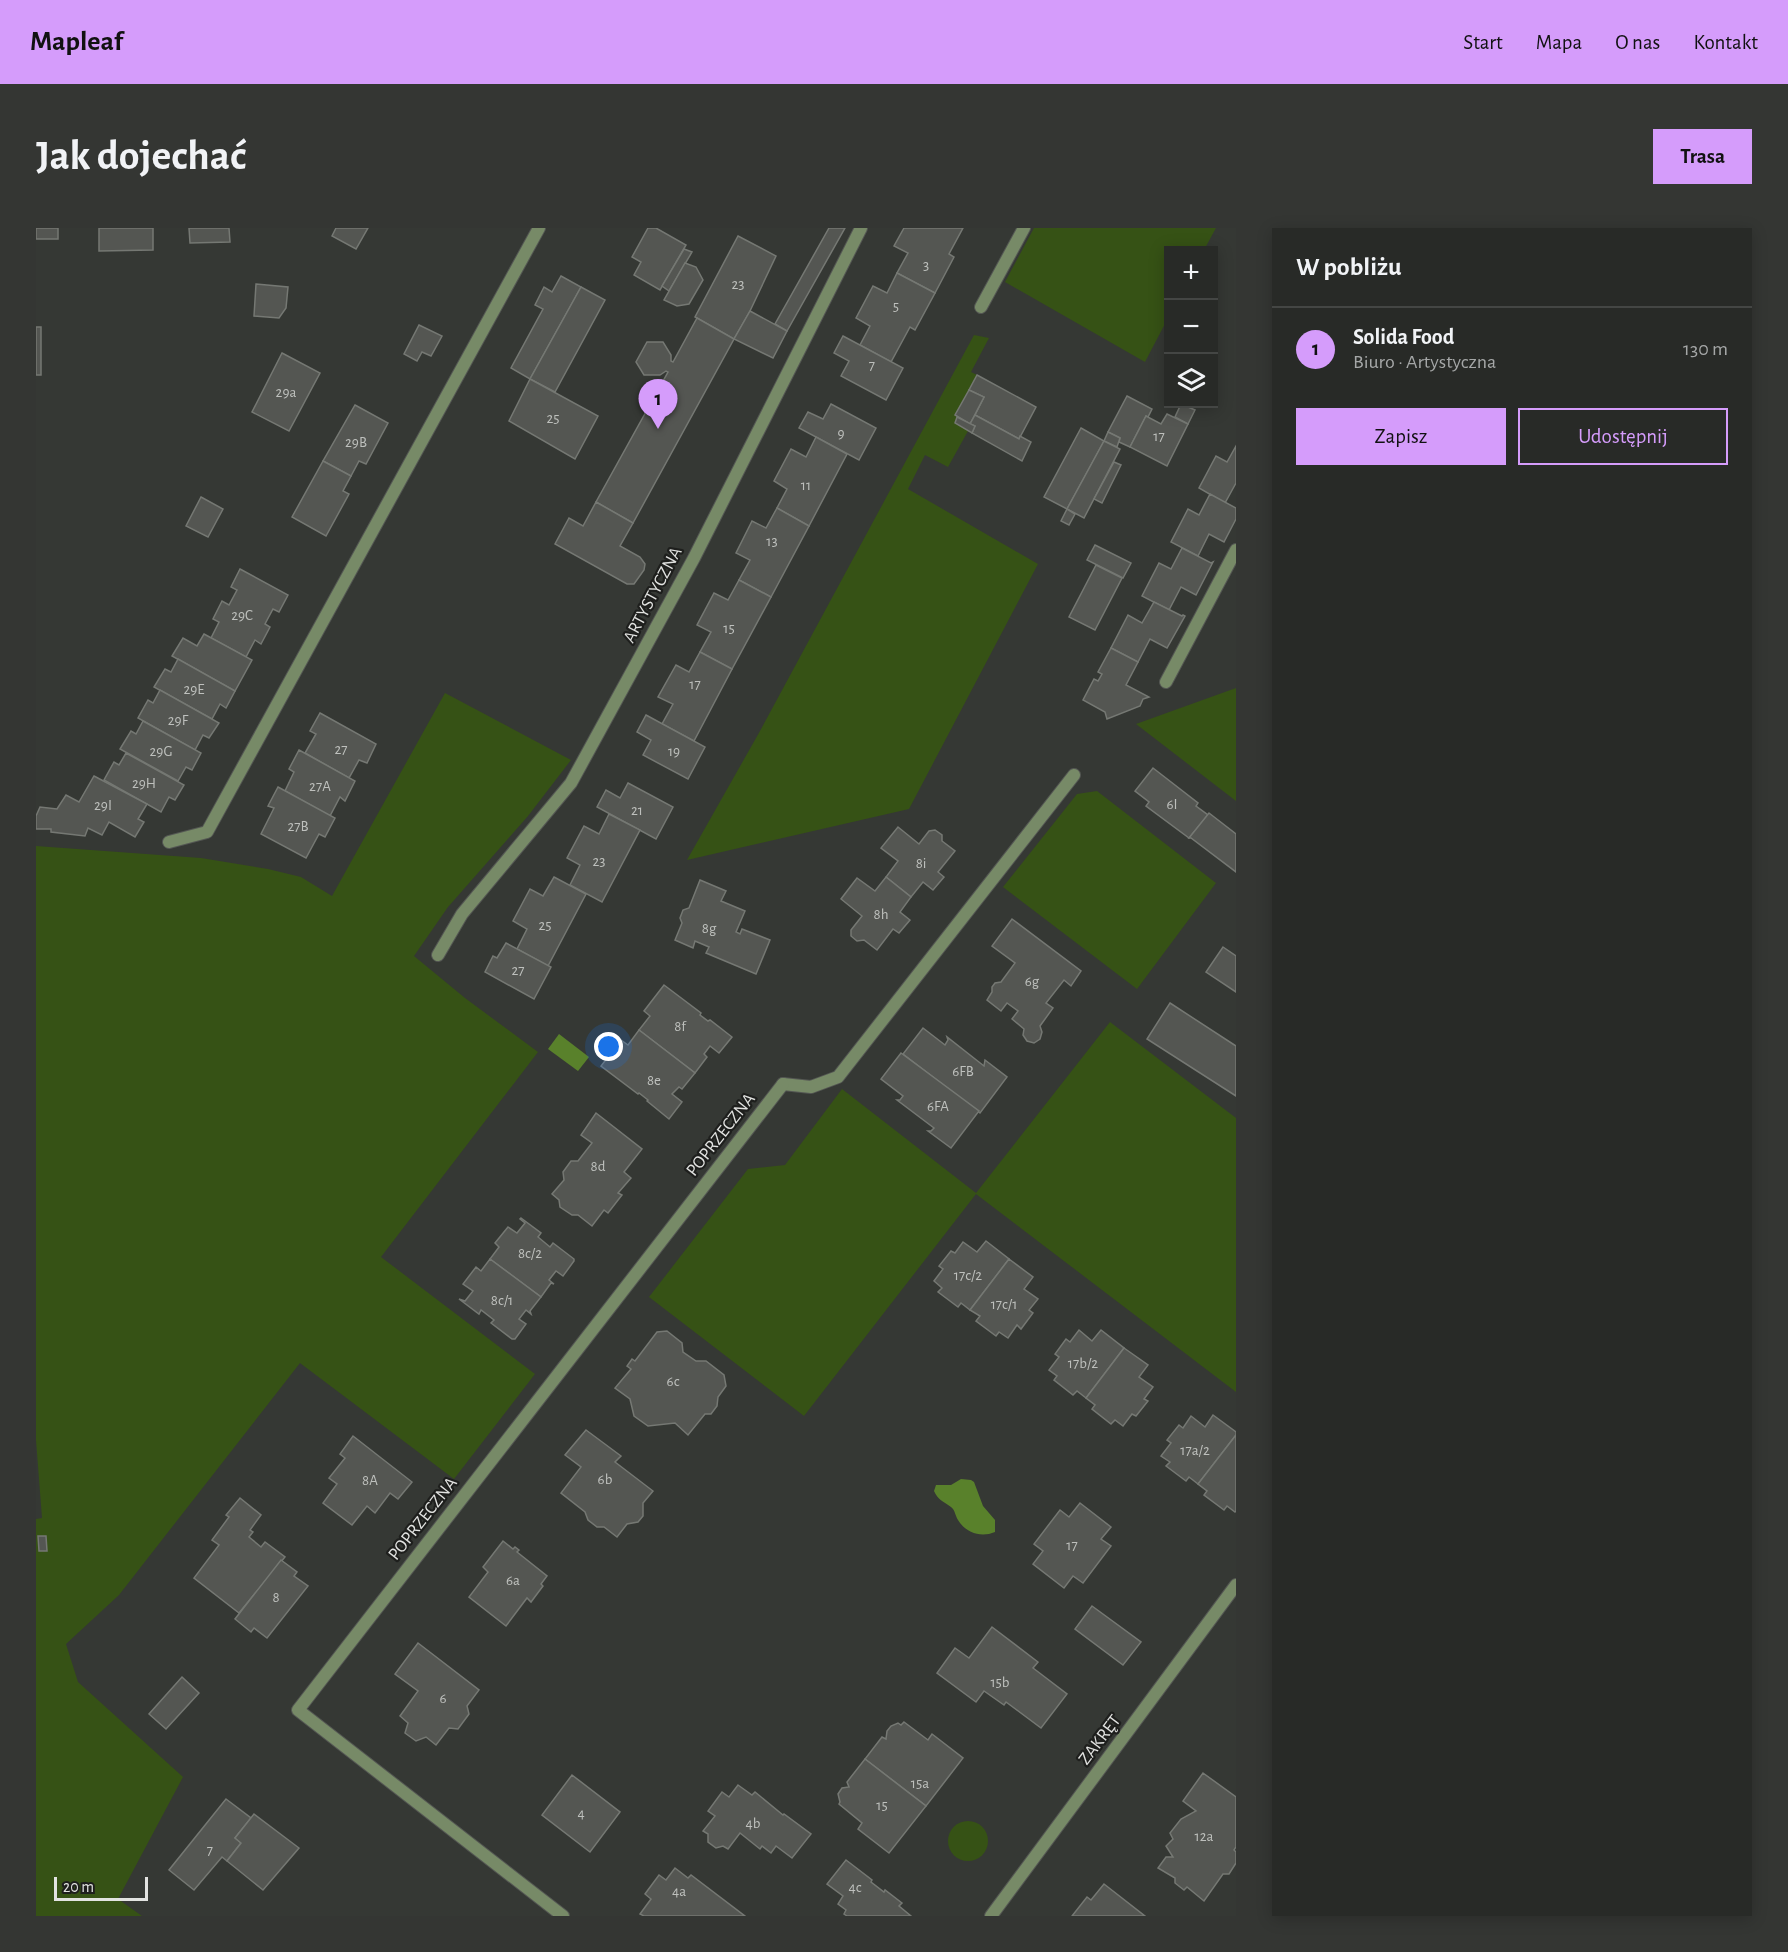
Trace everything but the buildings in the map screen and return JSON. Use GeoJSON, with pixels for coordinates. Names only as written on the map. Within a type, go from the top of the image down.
{"type":"FeatureCollection","features":[{"type":"Feature","properties":{"kind":"street"},"geometry":{"type":"LineString","coordinates":[[169,843],[207,832],[539,228]]}},
{"type":"Feature","properties":{"kind":"street","name":"ARTYSTYCZNA"},"geometry":{"type":"LineString","coordinates":[[438,955],[462,914],[571,783],[694,558],[861,228]]}},
{"type":"Feature","properties":{"kind":"street"},"geometry":{"type":"LineString","coordinates":[[981,308],[1024,228]]}},
{"type":"Feature","properties":{"kind":"street"},"geometry":{"type":"LineString","coordinates":[[1166,682],[1236,550]]}},
{"type":"Feature","properties":{"kind":"street","name":"POPRZECZNA"},"geometry":{"type":"LineString","coordinates":[[563,1916],[298,1710],[783,1084],[811,1087],[838,1077],[1074,775]]}},
{"type":"Feature","properties":{"kind":"street","name":"ZAKRĘT"},"geometry":{"type":"LineString","coordinates":[[991,1916],[1236,1585]]}},
{"type":"Feature","properties":{"kind":"shaded area"},"geometry":{"type":"Polygon","coordinates":[[[1034,228],[1216,228],[1206,246],[1164,246],[1164,326],[1145,362],[1005,282],[1034,228]]]}},
{"type":"Feature","properties":{"kind":"shaded area"},"geometry":{"type":"Polygon","coordinates":[[[974,335],[989,338],[971,372],[977,375],[955,415],[968,431],[948,467],[925,455],[908,489],[1038,564],[909,809],[687,860],[760,731],[974,335]]]}},
{"type":"Feature","properties":{"kind":"shaded area"},"geometry":{"type":"Polygon","coordinates":[[[1236,688],[1236,801],[1136,724],[1236,688]]]}},
{"type":"Feature","properties":{"kind":"shaded area"},"geometry":{"type":"Polygon","coordinates":[[[445,693],[571,760],[528,816],[448,907],[414,956],[465,998],[538,1052],[381,1257],[535,1374],[454,1479],[300,1363],[119,1595],[66,1644],[78,1682],[183,1777],[118,1899],[142,1916],[36,1916],[36,1519],[42,1518],[36,1440],[36,846],[201,858],[268,869],[301,877],[332,896],[445,693]]]}},
{"type":"Feature","properties":{"kind":"shaded area"},"geometry":{"type":"Polygon","coordinates":[[[1097,791],[1216,883],[1137,989],[1003,887],[1077,794],[1097,791]]]}},
{"type":"Feature","properties":{"kind":"shaded area"},"geometry":{"type":"Polygon","coordinates":[[[1110,1022],[1236,1118],[1236,1392],[976,1194],[804,1416],[649,1297],[748,1169],[785,1165],[842,1089],[976,1193],[1110,1022]]]}},
{"type":"Feature","properties":{"kind":"shaded area"},"geometry":{"type":"Polygon","coordinates":[[[559,1034],[589,1057],[578,1071],[548,1049],[559,1034]]]}},
{"type":"Feature","properties":{"kind":"shaded area"},"geometry":{"type":"Polygon","coordinates":[[[961,1479],[974,1482],[983,1506],[995,1520],[995,1532],[979,1534],[965,1528],[952,1508],[934,1491],[936,1485],[951,1485],[961,1479]]]}},
{"type":"Feature","properties":{"kind":"shaded area"},"geometry":{"type":"Polygon","coordinates":[[[968,1821],[976,1822],[982,1827],[987,1833],[987,1849],[982,1855],[976,1860],[968,1861],[960,1860],[954,1855],[949,1849],[948,1841],[949,1833],[954,1827],[960,1822],[968,1821]]]}},
{"type":"Feature","properties":{"kind":"place","name":"Solida Food"},"geometry":{"type":"Point","coordinates":[658,429]}}]}
